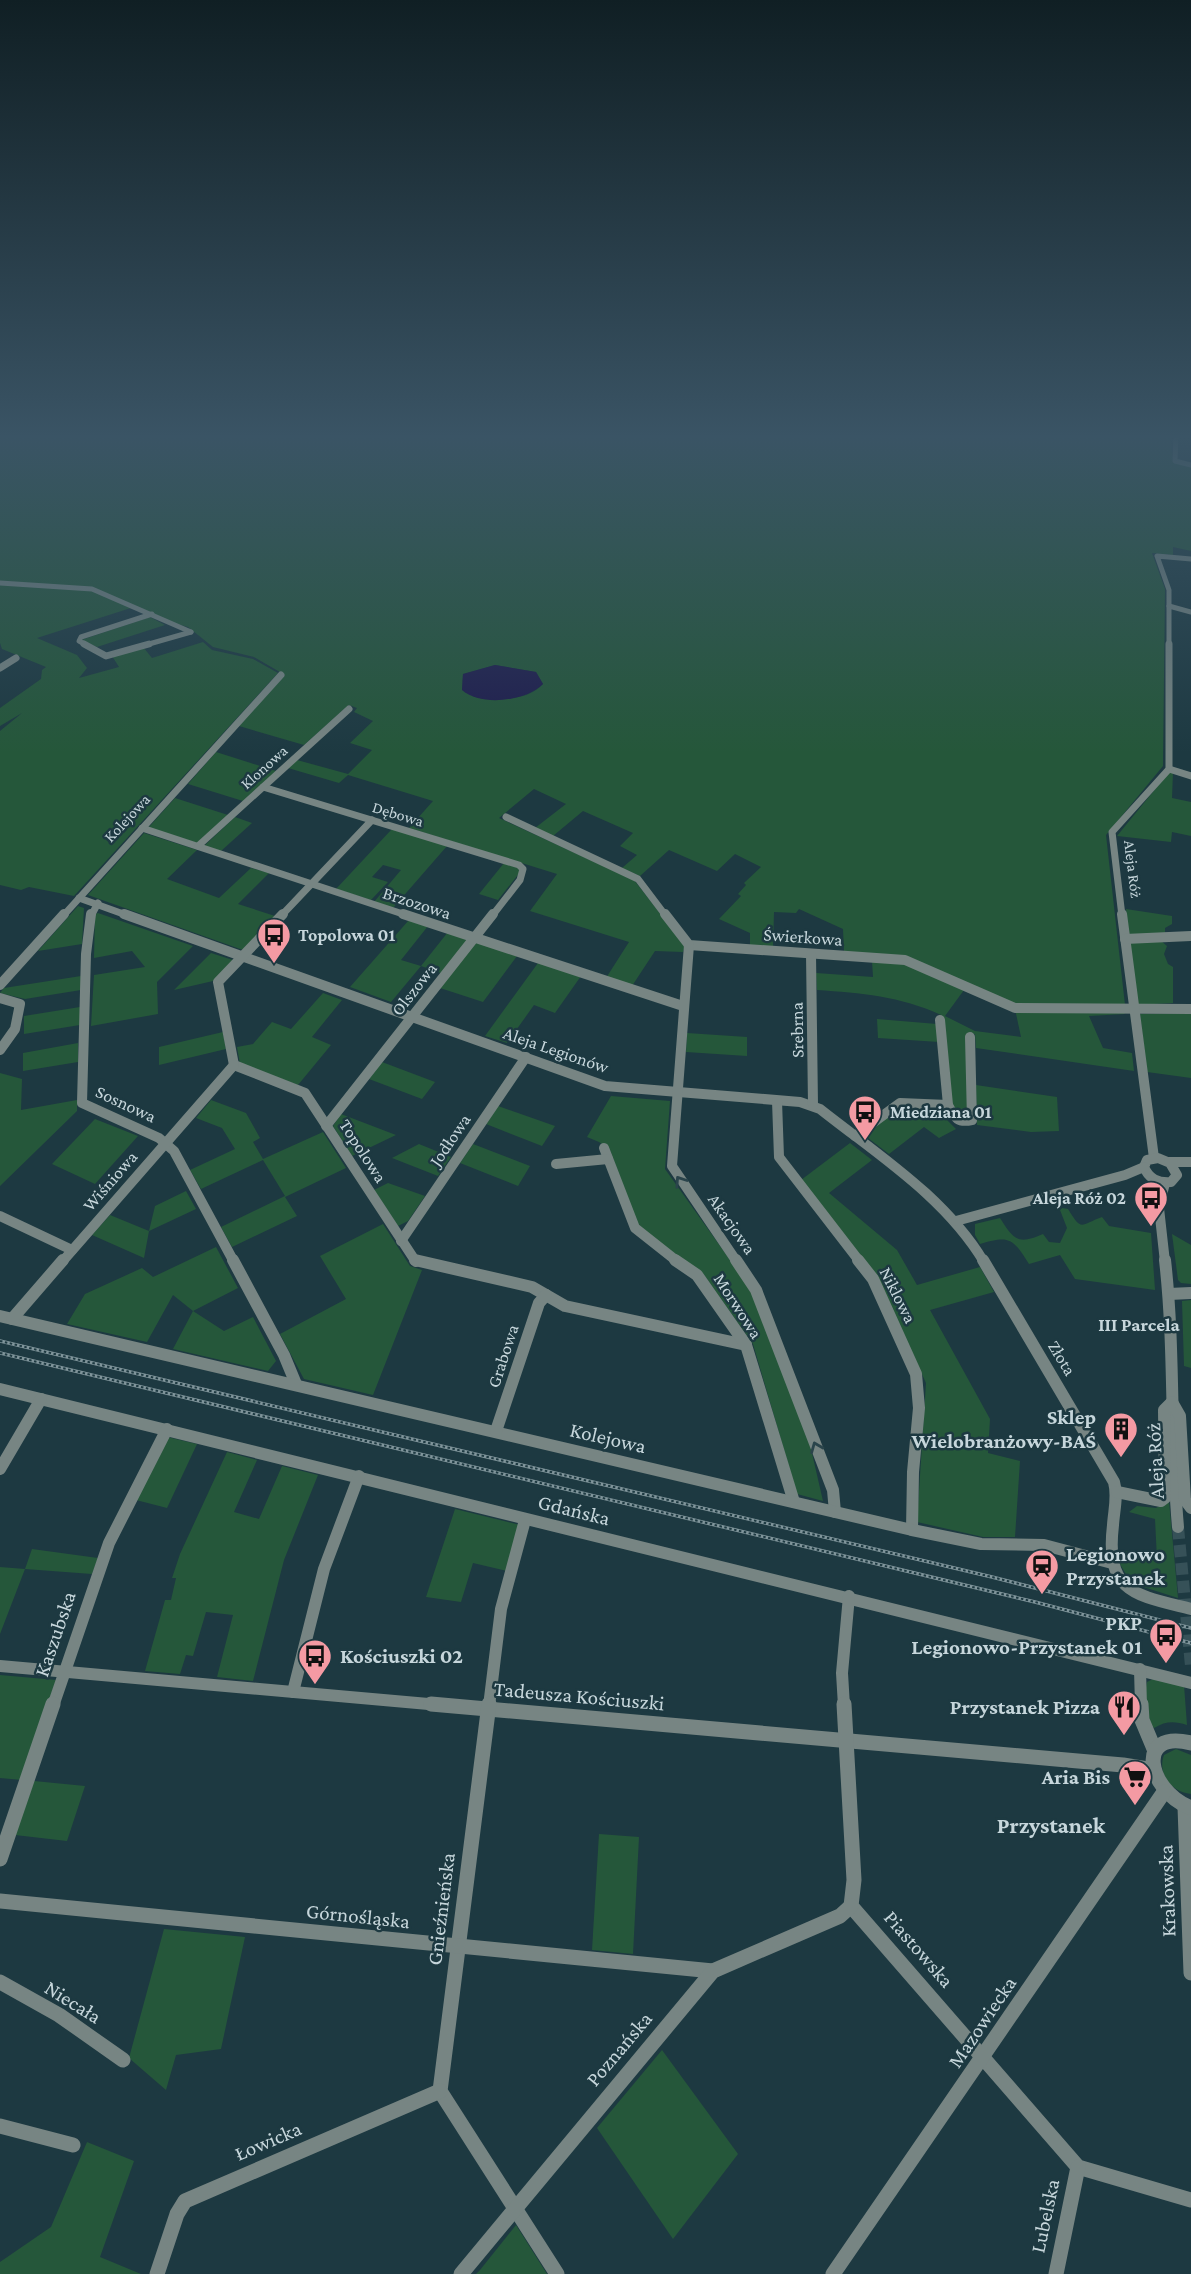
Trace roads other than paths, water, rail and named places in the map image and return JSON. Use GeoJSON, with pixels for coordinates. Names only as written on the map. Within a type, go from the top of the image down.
{"type":"FeatureCollection","features":[{"type":"Feature","properties":{"kind":"street"},"geometry":{"type":"LineString","coordinates":[[1191,559],[1157,556],[1169,590],[1169,769],[1191,776]]}},
{"type":"Feature","properties":{"kind":"street"},"geometry":{"type":"LineString","coordinates":[[0,583],[92,589],[152,614],[191,632],[106,656],[79,640],[81,636],[152,614]]}},
{"type":"Feature","properties":{"kind":"street"},"geometry":{"type":"LineString","coordinates":[[1169,606],[1191,612]]}},
{"type":"Feature","properties":{"kind":"street"},"geometry":{"type":"LineString","coordinates":[[0,668],[16,658]]}},
{"type":"Feature","properties":{"kind":"street","name":"Kolejowa"},"geometry":{"type":"LineString","coordinates":[[0,985],[281,675]]}},
{"type":"Feature","properties":{"kind":"street","name":"Klonowa"},"geometry":{"type":"LineString","coordinates":[[198,846],[349,709]]}},
{"type":"Feature","properties":{"kind":"street","name":"Aleja Róż"},"geometry":{"type":"LineString","coordinates":[[1154,1158],[1112,832],[1169,769]]}},
{"type":"Feature","properties":{"kind":"street","name":"Dębowa"},"geometry":{"type":"LineString","coordinates":[[263,787],[519,865],[523,869]]}},
{"type":"Feature","properties":{"kind":"street"},"geometry":{"type":"LineString","coordinates":[[506,817],[638,879],[689,945]]}},
{"type":"Feature","properties":{"kind":"street"},"geometry":{"type":"LineString","coordinates":[[234,1065],[218,982],[372,820]]}},
{"type":"Feature","properties":{"kind":"street","name":"Brzozowa"},"geometry":{"type":"LineString","coordinates":[[142,828],[683,1006]]}},
{"type":"Feature","properties":{"kind":"street","name":"Olszowa"},"geometry":{"type":"LineString","coordinates":[[326,1126],[520,880],[523,869]]}},
{"type":"Feature","properties":{"kind":"street","name":"Aleja Legionów"},"geometry":{"type":"LineString","coordinates":[[79,898],[611,1087],[813,1105]]}},
{"type":"Feature","properties":{"kind":"street","name":"Sosnowa"},"geometry":{"type":"LineString","coordinates":[[98,903],[91,914],[86,954],[82,1103],[166,1144],[174,1152],[254,1298],[296,1384]]}},
{"type":"Feature","properties":{"kind":"street"},"geometry":{"type":"LineString","coordinates":[[1125,939],[1191,936]]}},
{"type":"Feature","properties":{"kind":"street","name":"Świerkowa"},"geometry":{"type":"LineString","coordinates":[[689,945],[912,962],[1011,1007],[1191,1009]]}},
{"type":"Feature","properties":{"kind":"street","name":"Akacjowa"},"geometry":{"type":"LineString","coordinates":[[689,945],[672,1166],[756,1290],[832,1490],[835,1512]]}},
{"type":"Feature","properties":{"kind":"street","name":"Srebrna"},"geometry":{"type":"LineString","coordinates":[[811,954],[813,1105]]}},
{"type":"Feature","properties":{"kind":"street"},"geometry":{"type":"LineString","coordinates":[[0,998],[20,1004],[20,1017],[17,1030],[0,1050]]}},
{"type":"Feature","properties":{"kind":"street"},"geometry":{"type":"LineString","coordinates":[[940,1020],[948,1105],[955,1119],[961,1122],[972,1120],[971,1037]]}},
{"type":"Feature","properties":{"kind":"street","name":"Jodłowa"},"geometry":{"type":"LineString","coordinates":[[401,1241],[526,1058]]}},
{"type":"Feature","properties":{"kind":"street","name":"Wiśniowa"},"geometry":{"type":"LineString","coordinates":[[6,1318],[72,1250],[234,1065]]}},
{"type":"Feature","properties":{"kind":"street","name":"Topolowa"},"geometry":{"type":"LineString","coordinates":[[234,1065],[304,1093],[418,1263],[532,1287],[565,1306],[746,1345]]}},
{"type":"Feature","properties":{"kind":"street","name":"Niklowa"},"geometry":{"type":"LineString","coordinates":[[777,1101],[779,1157],[873,1279],[916,1374],[919,1408],[913,1472],[912,1530]]}},
{"type":"Feature","properties":{"kind":"street"},"geometry":{"type":"LineString","coordinates":[[855,1136],[900,1103],[948,1105]]}},
{"type":"Feature","properties":{"kind":"street"},"geometry":{"type":"LineString","coordinates":[[813,1105],[937,1202],[956,1221],[1146,1171]]}},
{"type":"Feature","properties":{"kind":"street","name":"Morwowa"},"geometry":{"type":"LineString","coordinates":[[556,1164],[606,1154],[635,1228],[663,1252],[697,1275],[746,1345],[794,1502]]}},
{"type":"Feature","properties":{"kind":"street"},"geometry":{"type":"LineString","coordinates":[[1146,1171],[1147,1160],[1154,1158],[1172,1165],[1191,1163]]}},
{"type":"Feature","properties":{"kind":"street"},"geometry":{"type":"LineString","coordinates":[[1146,1171],[1160,1182],[1176,1178],[1172,1165]]}},
{"type":"Feature","properties":{"kind":"street","name":"Aleja Róż"},"geometry":{"type":"LineString","coordinates":[[1160,1182],[1159,1207],[1169,1294],[1178,1523]]}},
{"type":"Feature","properties":{"kind":"street"},"geometry":{"type":"LineString","coordinates":[[0,1216],[72,1250]]}},
{"type":"Feature","properties":{"kind":"street","name":"Złota"},"geometry":{"type":"LineString","coordinates":[[956,1221],[969,1237],[1008,1301],[1108,1471],[1116,1492],[1112,1563]]}},
{"type":"Feature","properties":{"kind":"street"},"geometry":{"type":"LineString","coordinates":[[1169,1294],[1191,1293]]}},
{"type":"Feature","properties":{"kind":"street","name":"Grabowa"},"geometry":{"type":"LineString","coordinates":[[496,1431],[539,1303],[546,1295]]}},
{"type":"Feature","properties":{"kind":"street","name":"Kolejowa"},"geometry":{"type":"LineString","coordinates":[[6,1318],[912,1530],[981,1544],[1044,1545],[1112,1563]]}},
{"type":"Feature","properties":{"kind":"street","name":"Gdańska"},"geometry":{"type":"LineString","coordinates":[[0,1388],[359,1476],[525,1520],[849,1596],[1191,1683]]}},
{"type":"Feature","properties":{"kind":"street"},"geometry":{"type":"LineString","coordinates":[[0,1469],[41,1399]]}},
{"type":"Feature","properties":{"kind":"street","name":"Aleja Róż"},"geometry":{"type":"LineString","coordinates":[[1116,1492],[1161,1501],[1165,1496],[1164,1410],[1172,1402]]}},
{"type":"Feature","properties":{"kind":"street","name":"Aleja Róż"},"geometry":{"type":"LineString","coordinates":[[1172,1402],[1180,1416],[1185,1500],[1191,1508]]}},
{"type":"Feature","properties":{"kind":"street","name":"Kaszubska"},"geometry":{"type":"LineString","coordinates":[[0,1859],[109,1543],[166,1429]]}},
{"type":"Feature","properties":{"kind":"street"},"geometry":{"type":"LineString","coordinates":[[293,1692],[324,1569],[359,1476]]}},
{"type":"Feature","properties":{"kind":"street","name":"Gnieźnieńska"},"geometry":{"type":"LineString","coordinates":[[440,2091],[501,1609],[525,1520]]}},
{"type":"Feature","properties":{"kind":"street"},"geometry":{"type":"LineString","coordinates":[[1112,1563],[1118,1580],[1133,1593],[1191,1609]]}},
{"type":"Feature","properties":{"kind":"street"},"geometry":{"type":"LineString","coordinates":[[849,1596],[842,1673],[854,1880],[851,1906]]}},
{"type":"Feature","properties":{"kind":"street","name":"Tadeusza Kościuszki"},"geometry":{"type":"LineString","coordinates":[[0,1666],[1110,1763],[1154,1770]]}},
{"type":"Feature","properties":{"kind":"street"},"geometry":{"type":"LineString","coordinates":[[1140,1669],[1142,1720],[1155,1751],[1154,1770],[1164,1792],[1188,1807]]}},
{"type":"Feature","properties":{"kind":"street"},"geometry":{"type":"LineString","coordinates":[[1155,1751],[1167,1740],[1191,1743]]}},
{"type":"Feature","properties":{"kind":"street","name":"Mazowiecka"},"geometry":{"type":"LineString","coordinates":[[833,2274],[1164,1792]]}},
{"type":"Feature","properties":{"kind":"street","name":"Krakowska"},"geometry":{"type":"LineString","coordinates":[[1188,1807],[1191,1973]]}},
{"type":"Feature","properties":{"kind":"street","name":"Górnośląska"},"geometry":{"type":"LineString","coordinates":[[0,1902],[713,1971]]}},
{"type":"Feature","properties":{"kind":"street","name":"Poznańska"},"geometry":{"type":"LineString","coordinates":[[461,2274],[713,1971],[840,1916],[851,1906]]}},
{"type":"Feature","properties":{"kind":"street","name":"Piastowska"},"geometry":{"type":"LineString","coordinates":[[851,1906],[1078,2167]]}},
{"type":"Feature","properties":{"kind":"street","name":"Niecała"},"geometry":{"type":"LineString","coordinates":[[0,1982],[59,2015],[123,2060]]}},
{"type":"Feature","properties":{"kind":"street"},"geometry":{"type":"LineString","coordinates":[[440,2091],[557,2274]]}},
{"type":"Feature","properties":{"kind":"street","name":"Łowicka"},"geometry":{"type":"LineString","coordinates":[[157,2274],[177,2214],[185,2201],[440,2091]]}},
{"type":"Feature","properties":{"kind":"street"},"geometry":{"type":"LineString","coordinates":[[0,2126],[41,2134],[73,2145]]}},
{"type":"Feature","properties":{"kind":"street"},"geometry":{"type":"LineString","coordinates":[[1078,2167],[1191,2200]]}},
{"type":"Feature","properties":{"kind":"street","name":"Lubelska"},"geometry":{"type":"LineString","coordinates":[[1056,2274],[1078,2167]]}},
{"type":"Feature","properties":{"kind":"tunnel"},"geometry":{"type":"LineString","coordinates":[[1178,1527],[1191,1666]]}},
{"type":"Feature","properties":{"kind":"railway"},"geometry":{"type":"LineString","coordinates":[[0,1341],[992,1577],[1191,1628]]}},
{"type":"Feature","properties":{"kind":"railway"},"geometry":{"type":"LineString","coordinates":[[0,1353],[1035,1602],[1191,1643]]}},
{"type":"Feature","properties":{"kind":"place","name":"Topolowa 01"},"geometry":{"type":"Point","coordinates":[274,965]}},
{"type":"Feature","properties":{"kind":"place","name":"Miedziana 01"},"geometry":{"type":"Point","coordinates":[865,1142]}},
{"type":"Feature","properties":{"kind":"place","name":"Aleja Róż 02"},"geometry":{"type":"Point","coordinates":[1151,1228]}},
{"type":"Feature","properties":{"kind":"place","name":"Sklep Wielobranżowy-BAŚ"},"geometry":{"type":"Point","coordinates":[1121,1459]}},
{"type":"Feature","properties":{"kind":"place","name":"Legionowo Przystanek"},"geometry":{"type":"Point","coordinates":[1042,1596]}},
{"type":"Feature","properties":{"kind":"place","name":"PKP Legionowo-Przystanek 01"},"geometry":{"type":"Point","coordinates":[1166,1665]}},
{"type":"Feature","properties":{"kind":"place","name":"Kościuszki 02"},"geometry":{"type":"Point","coordinates":[315,1686]}},
{"type":"Feature","properties":{"kind":"place","name":"Przystanek Pizza"},"geometry":{"type":"Point","coordinates":[1124,1737]}},
{"type":"Feature","properties":{"kind":"place","name":"Aria Bis"},"geometry":{"type":"Point","coordinates":[1135,1807]}},
{"type":"Feature","properties":{"kind":"district","name":"III Parcela"},"geometry":{"type":"Point","coordinates":[1139,1324]}},
{"type":"Feature","properties":{"kind":"district","name":"Przystanek"},"geometry":{"type":"Point","coordinates":[1051,1825]}}]}
